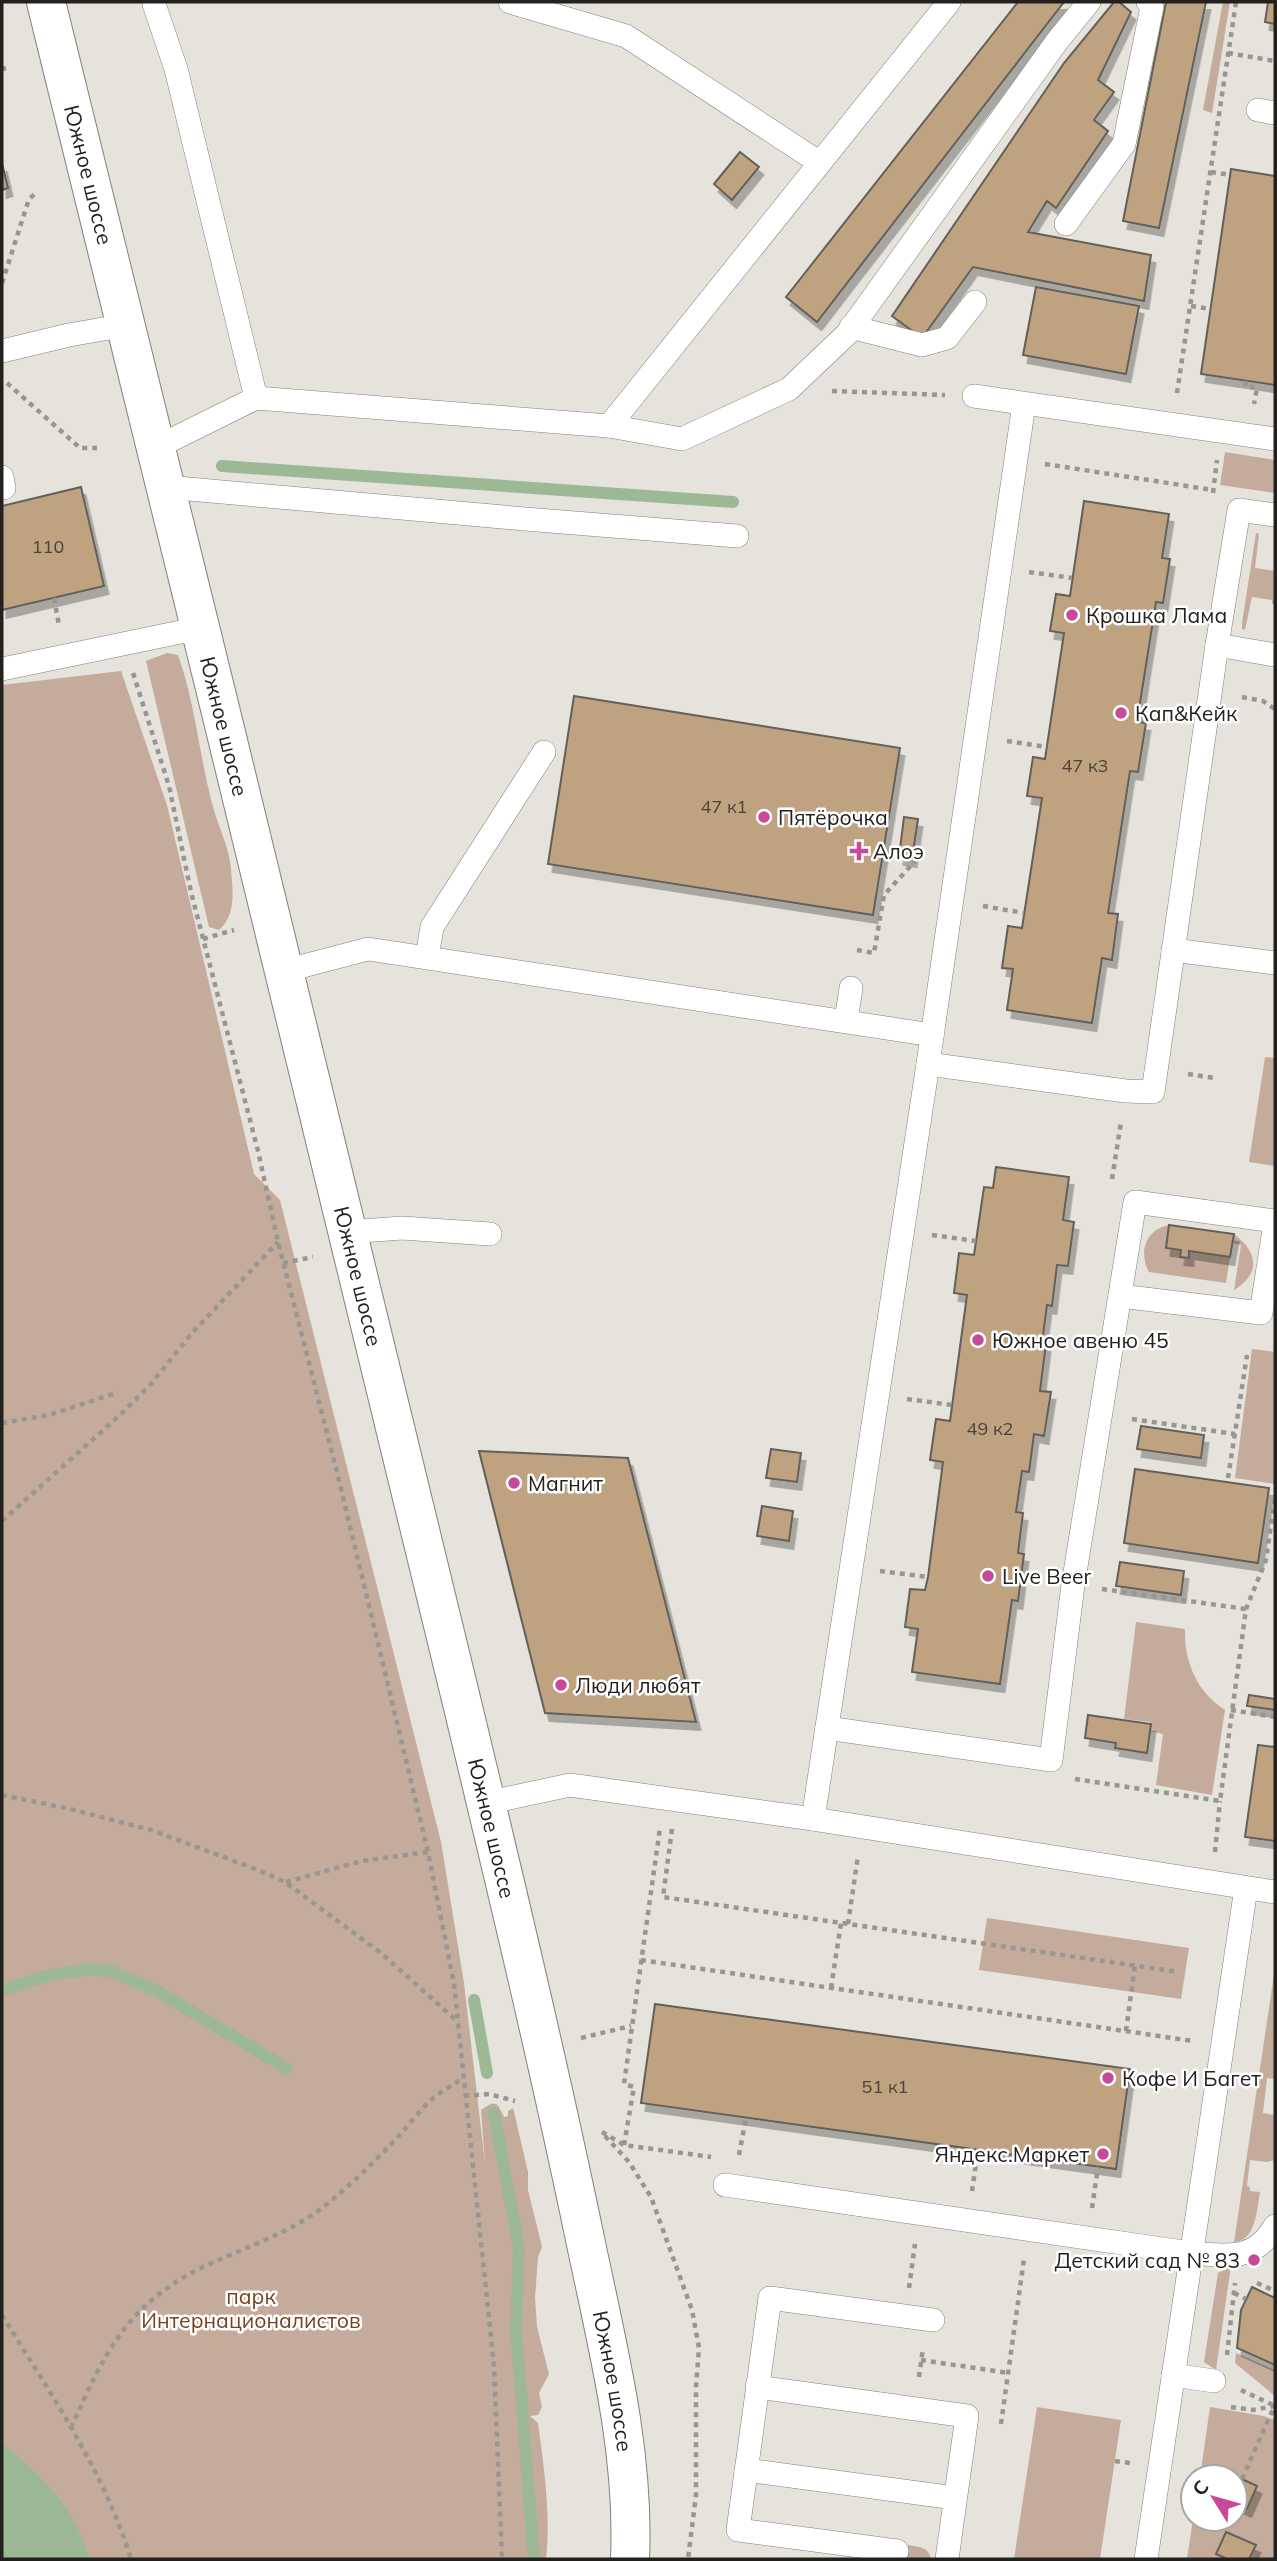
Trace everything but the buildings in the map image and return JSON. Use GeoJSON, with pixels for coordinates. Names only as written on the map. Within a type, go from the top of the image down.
{"type":"FeatureCollection","features":[{"type":"Feature","properties":{"kind":"street","name":"Южное шоссе"},"geometry":{"type":"LineString","coordinates":[[46,2],[348,1231],[557,2108],[620,2411],[632,2516],[630,2559]]}},
{"type":"Feature","properties":{"kind":"lane"},"geometry":{"type":"LineString","coordinates":[[510,2],[626,36],[820,163]]}},
{"type":"Feature","properties":{"kind":"lane"},"geometry":{"type":"LineString","coordinates":[[609,426],[948,2]]}},
{"type":"Feature","properties":{"kind":"lane"},"geometry":{"type":"LineString","coordinates":[[156,447],[256,398],[609,426],[682,439],[789,389],[851,327],[1058,40],[1089,2]]}},
{"type":"Feature","properties":{"kind":"lane"},"geometry":{"type":"LineString","coordinates":[[1066,224],[1124,144],[1152,7],[1148,2]]}},
{"type":"Feature","properties":{"kind":"lane"},"geometry":{"type":"LineString","coordinates":[[154,4],[176,69],[256,398]]}},
{"type":"Feature","properties":{"kind":"lane"},"geometry":{"type":"LineString","coordinates":[[851,327],[922,345],[947,338],[975,302]]}},
{"type":"Feature","properties":{"kind":"lane"},"geometry":{"type":"LineString","coordinates":[[2,351],[126,325]]}},
{"type":"Feature","properties":{"kind":"lane"},"geometry":{"type":"LineString","coordinates":[[974,396],[1275,439]]}},
{"type":"Feature","properties":{"kind":"lane"},"geometry":{"type":"LineString","coordinates":[[813,1819],[929,1064],[1024,404]]}},
{"type":"Feature","properties":{"kind":"lane"},"geometry":{"type":"LineString","coordinates":[[166,487],[737,536]]}},
{"type":"Feature","properties":{"kind":"lane"},"geometry":{"type":"LineString","coordinates":[[929,1064],[1125,1091],[1153,1092],[1216,645],[1239,510],[1275,515]]}},
{"type":"Feature","properties":{"kind":"lane"},"geometry":{"type":"LineString","coordinates":[[2,669],[201,628]]}},
{"type":"Feature","properties":{"kind":"lane"},"geometry":{"type":"LineString","coordinates":[[1216,645],[1275,655]]}},
{"type":"Feature","properties":{"kind":"lane"},"geometry":{"type":"LineString","coordinates":[[427,957],[432,927],[544,751]]}},
{"type":"Feature","properties":{"kind":"lane"},"geometry":{"type":"LineString","coordinates":[[284,971],[368,949],[932,1035]]}},
{"type":"Feature","properties":{"kind":"lane"},"geometry":{"type":"LineString","coordinates":[[1173,950],[1275,963]]}},
{"type":"Feature","properties":{"kind":"lane"},"geometry":{"type":"LineString","coordinates":[[846,1021],[851,988]]}},
{"type":"Feature","properties":{"kind":"lane"},"geometry":{"type":"LineString","coordinates":[[827,1728],[1051,1760],[1073,1585],[1135,1202],[1275,1222],[1261,1313],[1120,1296]]}},
{"type":"Feature","properties":{"kind":"lane"},"geometry":{"type":"LineString","coordinates":[[348,1231],[402,1228],[490,1234]]}},
{"type":"Feature","properties":{"kind":"lane"},"geometry":{"type":"LineString","coordinates":[[486,1803],[570,1784],[813,1819],[1275,1892]]}},
{"type":"Feature","properties":{"kind":"lane"},"geometry":{"type":"LineString","coordinates":[[1146,2559],[1247,1888]]}},
{"type":"Feature","properties":{"kind":"lane"},"geometry":{"type":"LineString","coordinates":[[725,2185],[1190,2253],[1249,2253],[1263,2242],[1275,2226]]}},
{"type":"Feature","properties":{"kind":"lane"},"geometry":{"type":"LineString","coordinates":[[897,2552],[738,2530],[770,2298],[921,2318]]}},
{"type":"Feature","properties":{"kind":"lane"},"geometry":{"type":"LineString","coordinates":[[1173,2375],[1224,2384]]}},
{"type":"Feature","properties":{"kind":"lane"},"geometry":{"type":"LineString","coordinates":[[757,2387],[967,2416],[947,2559]]}},
{"type":"Feature","properties":{"kind":"lane"},"geometry":{"type":"LineString","coordinates":[[746,2470],[955,2498]]}},
{"type":"Feature","properties":{"kind":"path"},"geometry":{"type":"LineString","coordinates":[[1177,396],[1236,2]]}},
{"type":"Feature","properties":{"kind":"path"},"geometry":{"type":"LineString","coordinates":[[1228,53],[1275,61]]}},
{"type":"Feature","properties":{"kind":"path"},"geometry":{"type":"LineString","coordinates":[[1210,172],[1230,175]]}},
{"type":"Feature","properties":{"kind":"path"},"geometry":{"type":"LineString","coordinates":[[2,283],[29,199],[36,194]]}},
{"type":"Feature","properties":{"kind":"path"},"geometry":{"type":"LineString","coordinates":[[1191,306],[1211,309]]}},
{"type":"Feature","properties":{"kind":"path"},"geometry":{"type":"LineString","coordinates":[[2,378],[80,448],[97,448]]}},
{"type":"Feature","properties":{"kind":"path"},"geometry":{"type":"LineString","coordinates":[[1246,381],[1245,386],[1257,388],[1253,408]]}},
{"type":"Feature","properties":{"kind":"path"},"geometry":{"type":"LineString","coordinates":[[789,389],[974,396]]}},
{"type":"Feature","properties":{"kind":"path"},"geometry":{"type":"LineString","coordinates":[[1211,504],[1222,432]]}},
{"type":"Feature","properties":{"kind":"path"},"geometry":{"type":"LineString","coordinates":[[1042,463],[1043,453]]}},
{"type":"Feature","properties":{"kind":"path"},"geometry":{"type":"LineString","coordinates":[[1017,456],[1042,463],[1213,490]]}},
{"type":"Feature","properties":{"kind":"path"},"geometry":{"type":"LineString","coordinates":[[1025,571],[1072,578]]}},
{"type":"Feature","properties":{"kind":"path"},"geometry":{"type":"LineString","coordinates":[[143,640],[131,668],[169,786],[203,939],[258,1151],[428,1852],[454,1984],[494,2366],[502,2559]]}},
{"type":"Feature","properties":{"kind":"path"},"geometry":{"type":"LineString","coordinates":[[1138,715],[1179,721]]}},
{"type":"Feature","properties":{"kind":"path"},"geometry":{"type":"LineString","coordinates":[[1000,740],[1047,747]]}},
{"type":"Feature","properties":{"kind":"path"},"geometry":{"type":"LineString","coordinates":[[857,950],[874,953],[884,895],[935,840],[933,854]]}},
{"type":"Feature","properties":{"kind":"path"},"geometry":{"type":"LineString","coordinates":[[975,905],[1024,913]]}},
{"type":"Feature","properties":{"kind":"path"},"geometry":{"type":"LineString","coordinates":[[203,939],[236,930]]}},
{"type":"Feature","properties":{"kind":"path"},"geometry":{"type":"LineString","coordinates":[[1111,1187],[1121,1119]]}},
{"type":"Feature","properties":{"kind":"path"},"geometry":{"type":"LineString","coordinates":[[928,1235],[976,1241]]}},
{"type":"Feature","properties":{"kind":"path"},"geometry":{"type":"LineString","coordinates":[[2,1521],[151,1384],[191,1334],[278,1242]]}},
{"type":"Feature","properties":{"kind":"path"},"geometry":{"type":"LineString","coordinates":[[1228,1478],[1247,1355]]}},
{"type":"Feature","properties":{"kind":"path"},"geometry":{"type":"LineString","coordinates":[[2,1423],[49,1415],[113,1394]]}},
{"type":"Feature","properties":{"kind":"path"},"geometry":{"type":"LineString","coordinates":[[904,1399],[952,1405]]}},
{"type":"Feature","properties":{"kind":"path"},"geometry":{"type":"LineString","coordinates":[[1119,1417],[1235,1434]]}},
{"type":"Feature","properties":{"kind":"path"},"geometry":{"type":"LineString","coordinates":[[1214,1857],[1246,1609],[1266,1560],[1275,1497]]}},
{"type":"Feature","properties":{"kind":"path"},"geometry":{"type":"LineString","coordinates":[[877,1583],[878,1570],[928,1577]]}},
{"type":"Feature","properties":{"kind":"path"},"geometry":{"type":"LineString","coordinates":[[1100,1588],[1246,1609]]}},
{"type":"Feature","properties":{"kind":"path"},"geometry":{"type":"LineString","coordinates":[[1231,1710],[1275,1717]]}},
{"type":"Feature","properties":{"kind":"path"},"geometry":{"type":"LineString","coordinates":[[1051,1760],[1072,1779],[1220,1801]]}},
{"type":"Feature","properties":{"kind":"path"},"geometry":{"type":"LineString","coordinates":[[2,1795],[151,1830],[285,1882],[381,1953],[457,2021]]}},
{"type":"Feature","properties":{"kind":"path"},"geometry":{"type":"LineString","coordinates":[[624,2145],[634,2087],[624,2084],[660,1824],[673,1826],[663,1897],[1180,1972]]}},
{"type":"Feature","properties":{"kind":"path"},"geometry":{"type":"LineString","coordinates":[[848,1924],[863,1827]]}},
{"type":"Feature","properties":{"kind":"path"},"geometry":{"type":"LineString","coordinates":[[285,1882],[362,1861],[428,1852]]}},
{"type":"Feature","properties":{"kind":"path"},"geometry":{"type":"LineString","coordinates":[[845,1853],[872,1857]]}},
{"type":"Feature","properties":{"kind":"path"},"geometry":{"type":"LineString","coordinates":[[831,1988],[841,1923]]}},
{"type":"Feature","properties":{"kind":"path"},"geometry":{"type":"LineString","coordinates":[[640,1960],[1198,2042]]}},
{"type":"Feature","properties":{"kind":"path"},"geometry":{"type":"LineString","coordinates":[[1126,2031],[1135,1965]]}},
{"type":"Feature","properties":{"kind":"path"},"geometry":{"type":"LineString","coordinates":[[575,2040],[631,2026]]}},
{"type":"Feature","properties":{"kind":"path"},"geometry":{"type":"LineString","coordinates":[[71,2428],[110,2347],[139,2311],[178,2281],[202,2267],[295,2226],[322,2208],[367,2169],[433,2098],[463,2078]]}},
{"type":"Feature","properties":{"kind":"path"},"geometry":{"type":"LineString","coordinates":[[464,2096],[489,2094],[515,2101],[518,2111]]}},
{"type":"Feature","properties":{"kind":"path"},"geometry":{"type":"LineString","coordinates":[[738,2161],[746,2118]]}},
{"type":"Feature","properties":{"kind":"path"},"geometry":{"type":"LineString","coordinates":[[599,2130],[629,2162],[651,2197],[692,2310],[699,2348],[696,2387],[696,2495],[688,2559]]}},
{"type":"Feature","properties":{"kind":"path"},"geometry":{"type":"LineString","coordinates":[[971,2196],[978,2150]]}},
{"type":"Feature","properties":{"kind":"path"},"geometry":{"type":"LineString","coordinates":[[1091,2213],[1098,2167]]}},
{"type":"Feature","properties":{"kind":"path"},"geometry":{"type":"LineString","coordinates":[[915,2409],[921,2360],[920,2214]]}},
{"type":"Feature","properties":{"kind":"path"},"geometry":{"type":"LineString","coordinates":[[1000,2426],[1028,2229]]}},
{"type":"Feature","properties":{"kind":"path"},"geometry":{"type":"LineString","coordinates":[[1227,2356],[1239,2254]]}},
{"type":"Feature","properties":{"kind":"path"},"geometry":{"type":"LineString","coordinates":[[1234,2293],[1246,2299]]}},
{"type":"Feature","properties":{"kind":"path"},"geometry":{"type":"LineString","coordinates":[[2,2315],[71,2428],[116,2515],[131,2559]]}},
{"type":"Feature","properties":{"kind":"path"},"geometry":{"type":"LineString","coordinates":[[921,2360],[1009,2372]]}},
{"type":"Feature","properties":{"kind":"path"},"geometry":{"type":"LineString","coordinates":[[1224,2384],[1275,2406]]}},
{"type":"Feature","properties":{"kind":"path"},"geometry":{"type":"LineString","coordinates":[[1221,2406],[1253,2410],[1275,2406]]}},
{"type":"Feature","properties":{"kind":"path"},"geometry":{"type":"LineString","coordinates":[[1249,2464],[1275,2406]]}},
{"type":"Feature","properties":{"kind":"path"},"geometry":{"type":"LineString","coordinates":[[1115,2461],[1134,2464]]}},
{"type":"Feature","properties":{"kind":"green space"},"geometry":{"type":"Polygon","coordinates":[[[1223,2],[1230,2],[1212,113],[1203,110],[1223,2]]]}},
{"type":"Feature","properties":{"kind":"green space"},"geometry":{"type":"Polygon","coordinates":[[[1225,452],[1275,460],[1275,493],[1220,485],[1225,452]]]}},
{"type":"Feature","properties":{"kind":"green space"},"geometry":{"type":"Polygon","coordinates":[[[1256,533],[1259,534],[1255,568],[1275,571],[1275,604],[1272,604],[1272,600],[1252,597],[1245,630],[1242,629],[1242,623],[1256,533]]]}},
{"type":"Feature","properties":{"kind":"green space"},"geometry":{"type":"Polygon","coordinates":[[[167,653],[178,655],[184,673],[212,803],[230,862],[231,910],[219,930],[209,927],[146,661],[167,653]]]}},
{"type":"Feature","properties":{"kind":"green space","name":"парк Интернационалистов"},"geometry":{"type":"Polygon","coordinates":[[[121,671],[167,805],[254,1174],[280,1200],[441,1842],[464,1983],[485,2163],[481,2110],[493,2103],[500,2108],[504,2117],[508,2116],[508,2111],[513,2108],[528,2172],[528,2190],[542,2247],[538,2257],[535,2298],[537,2327],[549,2374],[539,2393],[542,2407],[538,2415],[530,2416],[538,2423],[544,2474],[548,2525],[546,2559],[2,2559],[2,685],[121,671]]]}},
{"type":"Feature","properties":{"kind":"green space"},"geometry":{"type":"Polygon","coordinates":[[[1265,1057],[1275,1058],[1275,1166],[1249,1162],[1265,1057]]]}},
{"type":"Feature","properties":{"kind":"green space"},"geometry":{"type":"Polygon","coordinates":[[[1169,1225],[1166,1247],[1181,1250],[1180,1257],[1189,1258],[1189,1251],[1230,1257],[1226,1283],[1149,1272],[1144,1257],[1146,1242],[1155,1231],[1169,1225]]]}},
{"type":"Feature","properties":{"kind":"green space"},"geometry":{"type":"Polygon","coordinates":[[[1234,1234],[1248,1248],[1253,1262],[1249,1276],[1234,1290],[1241,1245],[1232,1243],[1234,1234]]]}},
{"type":"Feature","properties":{"kind":"green space"},"geometry":{"type":"Polygon","coordinates":[[[1252,1349],[1275,1352],[1275,1484],[1235,1478],[1252,1349]]]}},
{"type":"Feature","properties":{"kind":"green space"},"geometry":{"type":"Polygon","coordinates":[[[1136,1622],[1185,1629],[1187,1653],[1194,1675],[1207,1694],[1225,1710],[1212,1795],[1156,1785],[1163,1734],[1149,1731],[1150,1722],[1124,1719],[1136,1622]]]}},
{"type":"Feature","properties":{"kind":"green space"},"geometry":{"type":"Polygon","coordinates":[[[987,1918],[1189,1948],[1181,1999],[979,1970],[987,1918]]]}},
{"type":"Feature","properties":{"kind":"green space"},"geometry":{"type":"Polygon","coordinates":[[[1275,1968],[1275,2079],[1267,2078],[1263,2113],[1275,2115],[1275,2160],[1250,2160],[1247,2186],[1250,2191],[1260,2192],[1256,2215],[1247,2236],[1234,2242],[1275,1968]]]}},
{"type":"Feature","properties":{"kind":"green space"},"geometry":{"type":"Polygon","coordinates":[[[1231,2266],[1216,2370],[1204,2362],[1218,2273],[1231,2266]]]}},
{"type":"Feature","properties":{"kind":"green space"},"geometry":{"type":"Polygon","coordinates":[[[1236,2353],[1275,2370],[1275,2396],[1235,2363],[1236,2353]]]}},
{"type":"Feature","properties":{"kind":"green space"},"geometry":{"type":"Polygon","coordinates":[[[1037,2407],[1121,2420],[1100,2559],[1014,2559],[1037,2407]]]}},
{"type":"Feature","properties":{"kind":"green space"},"geometry":{"type":"Polygon","coordinates":[[[1210,2407],[1275,2420],[1275,2559],[1187,2559],[1191,2533],[1249,2533],[1249,2463],[1202,2463],[1210,2407]]]}},
{"type":"Feature","properties":{"kind":"green space"},"geometry":{"type":"Polygon","coordinates":[[[908,2545],[926,2550],[931,2559],[905,2559],[908,2545]]]}},
{"type":"Feature","properties":{"kind":"shaded area"},"geometry":{"type":"Polygon","coordinates":[[[2,2443],[44,2481],[66,2508],[90,2559],[2,2559],[2,2443]]]}},
{"type":"Feature","properties":{"kind":"waterway"},"geometry":{"type":"LineString","coordinates":[[222,466],[733,502]]}},
{"type":"Feature","properties":{"kind":"waterway"},"geometry":{"type":"LineString","coordinates":[[2,1990],[49,1975],[90,1969],[111,1971],[157,1991],[286,2068]]}},
{"type":"Feature","properties":{"kind":"waterway"},"geometry":{"type":"LineString","coordinates":[[474,2000],[487,2073]]}},
{"type":"Feature","properties":{"kind":"waterway"},"geometry":{"type":"LineString","coordinates":[[494,2113],[519,2248],[516,2329],[534,2559]]}},
{"type":"Feature","properties":{"kind":"place","name":"Крошка Лама"},"geometry":{"type":"Point","coordinates":[1072,615]}},
{"type":"Feature","properties":{"kind":"place","name":"Кап&Кейк"},"geometry":{"type":"Point","coordinates":[1121,713]}},
{"type":"Feature","properties":{"kind":"place","name":"Пятёрочка"},"geometry":{"type":"Point","coordinates":[764,817]}},
{"type":"Feature","properties":{"kind":"place","name":"Алоэ"},"geometry":{"type":"Point","coordinates":[859,851]}},
{"type":"Feature","properties":{"kind":"place","name":"Южное авеню 45"},"geometry":{"type":"Point","coordinates":[978,1340]}},
{"type":"Feature","properties":{"kind":"place","name":"Магнит"},"geometry":{"type":"Point","coordinates":[514,1483]}},
{"type":"Feature","properties":{"kind":"place","name":"Live Beer"},"geometry":{"type":"Point","coordinates":[988,1576]}},
{"type":"Feature","properties":{"kind":"place","name":"Люди любят"},"geometry":{"type":"Point","coordinates":[561,1685]}},
{"type":"Feature","properties":{"kind":"place","name":"Кофе И Багет"},"geometry":{"type":"Point","coordinates":[1108,2078]}},
{"type":"Feature","properties":{"kind":"place","name":"Яндекс.Маркет"},"geometry":{"type":"Point","coordinates":[1103,2154]}},
{"type":"Feature","properties":{"kind":"place","name":"Детский сад № 83"},"geometry":{"type":"Point","coordinates":[1254,2260]}}]}
